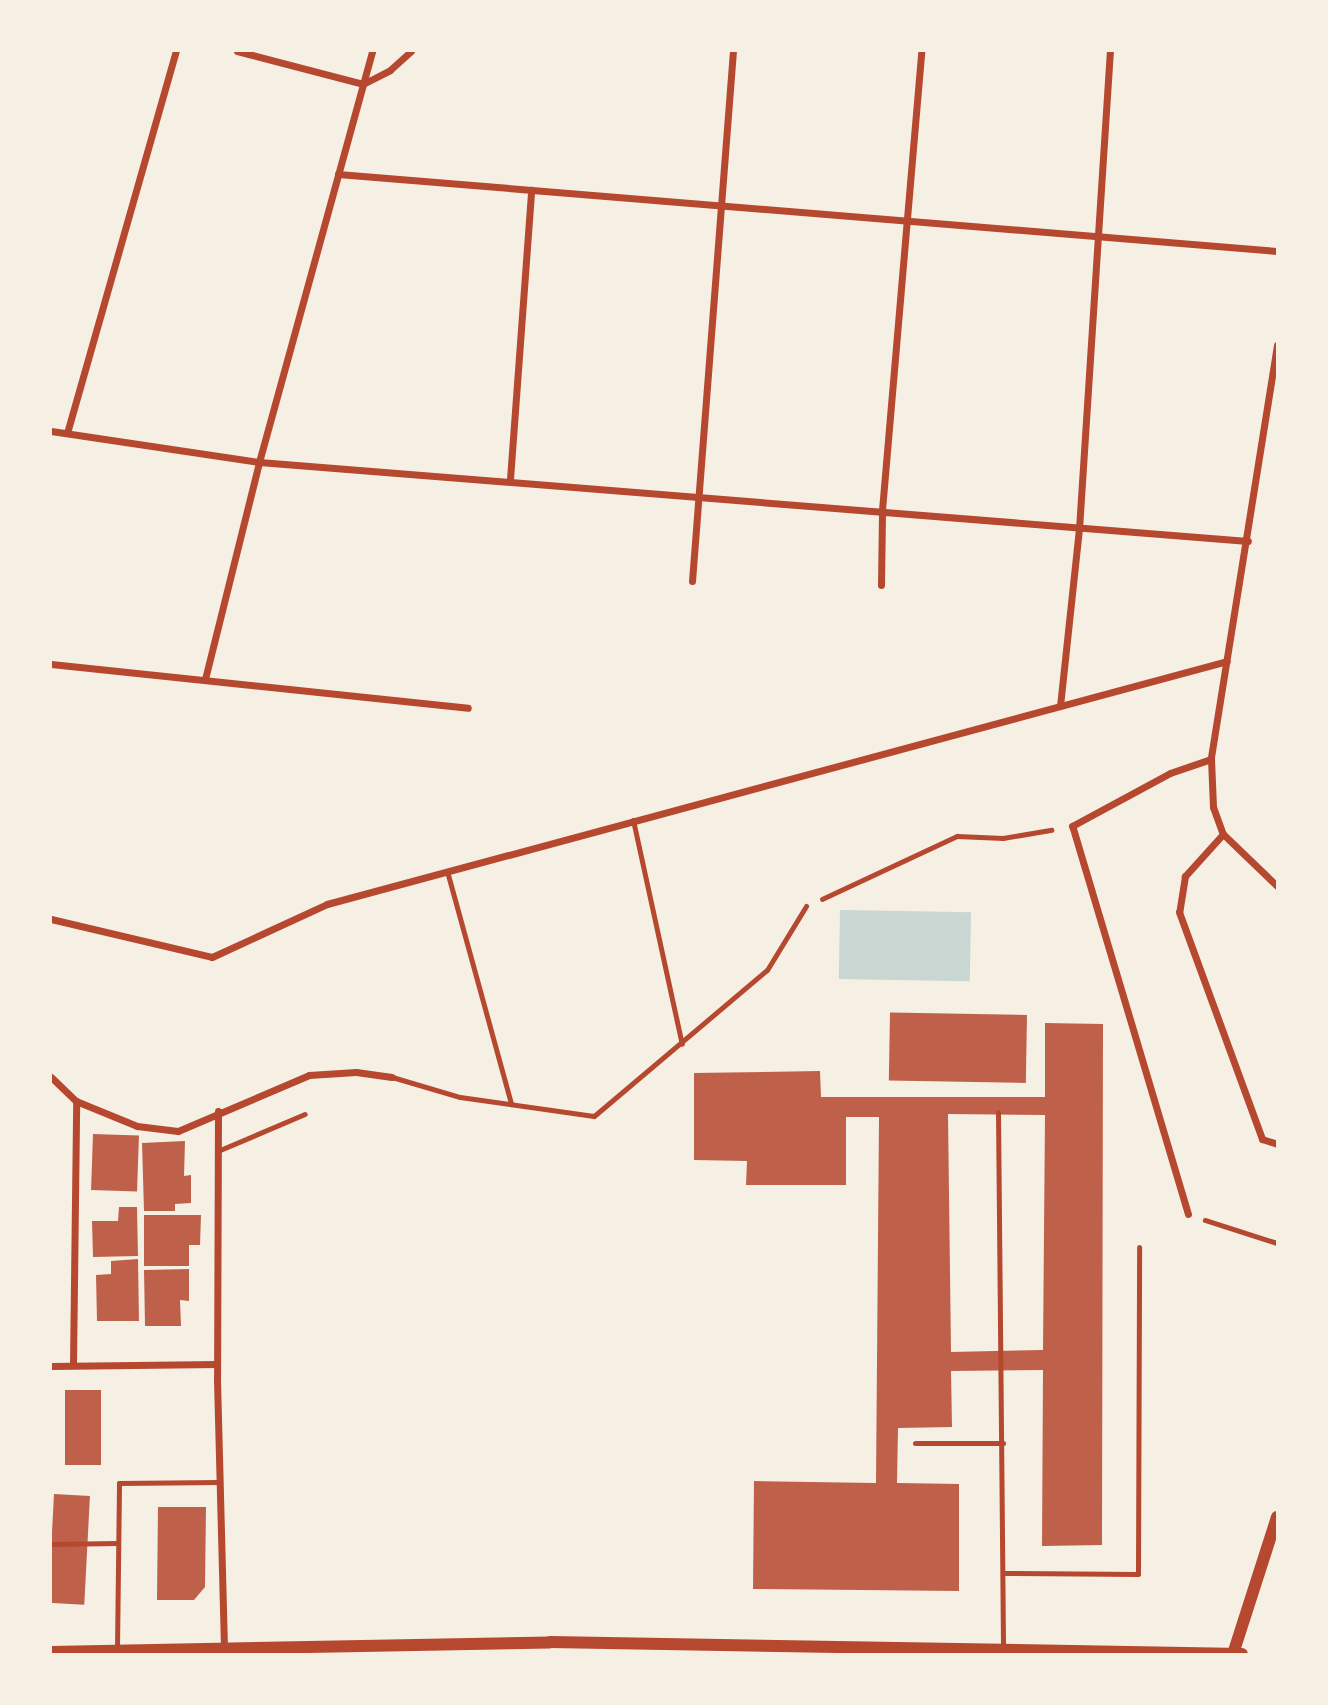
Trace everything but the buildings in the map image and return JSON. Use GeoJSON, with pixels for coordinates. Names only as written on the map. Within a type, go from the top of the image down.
{"type":"FeatureCollection","features":[{"type":"Feature","properties":{"kind":"street"},"geometry":{"type":"LineString","coordinates":[[67,433],[176,51]]}},
{"type":"Feature","properties":{"kind":"street"},"geometry":{"type":"LineString","coordinates":[[237,51],[363,84],[390,70],[411,51]]}},
{"type":"Feature","properties":{"kind":"street"},"geometry":{"type":"LineString","coordinates":[[205,679],[259,462],[372,51]]}},
{"type":"Feature","properties":{"kind":"street"},"geometry":{"type":"LineString","coordinates":[[692,581],[733,51]]}},
{"type":"Feature","properties":{"kind":"street"},"geometry":{"type":"LineString","coordinates":[[881,585],[882,510],[921,51]]}},
{"type":"Feature","properties":{"kind":"street"},"geometry":{"type":"LineString","coordinates":[[1060,706],[1079,529],[1110,51]]}},
{"type":"Feature","properties":{"kind":"street"},"geometry":{"type":"LineString","coordinates":[[338,174],[1277,251]]}},
{"type":"Feature","properties":{"kind":"street"},"geometry":{"type":"LineString","coordinates":[[510,479],[531,190]]}},
{"type":"Feature","properties":{"kind":"street"},"geometry":{"type":"LineString","coordinates":[[1277,345],[1248,541],[1211,759],[1213,807],[1223,834],[1277,886]]}},
{"type":"Feature","properties":{"kind":"street"},"geometry":{"type":"LineString","coordinates":[[51,432],[259,462],[510,479],[1079,529],[1248,541]]}},
{"type":"Feature","properties":{"kind":"street"},"geometry":{"type":"LineString","coordinates":[[51,919],[212,957],[327,904],[1227,661]]}},
{"type":"Feature","properties":{"kind":"street"},"geometry":{"type":"LineString","coordinates":[[51,664],[468,708]]}},
{"type":"Feature","properties":{"kind":"street"},"geometry":{"type":"LineString","coordinates":[[1188,1214],[1072,826],[1170,773],[1211,759]]}},
{"type":"Feature","properties":{"kind":"street"},"geometry":{"type":"LineString","coordinates":[[1223,834],[1185,876],[1179,912],[1262,1139],[1277,1144]]}},
{"type":"Feature","properties":{"kind":"street"},"geometry":{"type":"LineString","coordinates":[[51,1077],[76,1101],[138,1126],[178,1131],[218,1111],[309,1075],[356,1072],[392,1077]]}},
{"type":"Feature","properties":{"kind":"street"},"geometry":{"type":"LineString","coordinates":[[73,1365],[76,1101]]}},
{"type":"Feature","properties":{"kind":"street"},"geometry":{"type":"LineString","coordinates":[[218,1111],[220,1150],[217,1364],[224,1645]]}},
{"type":"Feature","properties":{"kind":"street"},"geometry":{"type":"LineString","coordinates":[[51,1366],[217,1364]]}},
{"type":"Feature","properties":{"kind":"street"},"geometry":{"type":"LineString","coordinates":[[1233,1654],[1277,1517]]}},
{"type":"Feature","properties":{"kind":"street"},"geometry":{"type":"LineString","coordinates":[[51,1652],[224,1645],[550,1642],[1003,1647],[1242,1654]]}},
{"type":"Feature","properties":{"kind":"lane"},"geometry":{"type":"LineString","coordinates":[[633,820],[682,1044]]}},
{"type":"Feature","properties":{"kind":"lane"},"geometry":{"type":"LineString","coordinates":[[447,871],[511,1104]]}},
{"type":"Feature","properties":{"kind":"lane"},"geometry":{"type":"LineString","coordinates":[[392,1077],[460,1097],[594,1116],[767,970],[806,906]]}},
{"type":"Feature","properties":{"kind":"lane"},"geometry":{"type":"LineString","coordinates":[[998,1112],[1005,1573],[1003,1647]]}},
{"type":"Feature","properties":{"kind":"lane"},"geometry":{"type":"LineString","coordinates":[[220,1150],[306,1114]]}},
{"type":"Feature","properties":{"kind":"lane"},"geometry":{"type":"LineString","coordinates":[[1005,1573],[1138,1574],[1139,1247]]}},
{"type":"Feature","properties":{"kind":"lane"},"geometry":{"type":"LineString","coordinates":[[915,1443],[1003,1443]]}},
{"type":"Feature","properties":{"kind":"lane"},"geometry":{"type":"LineString","coordinates":[[117,1650],[119,1483],[220,1482]]}},
{"type":"Feature","properties":{"kind":"lane"},"geometry":{"type":"LineString","coordinates":[[51,1544],[118,1543]]}},
{"type":"Feature","properties":{"kind":"path"},"geometry":{"type":"LineString","coordinates":[[806,906],[957,836],[1003,838],[1072,826]]}},
{"type":"Feature","properties":{"kind":"path"},"geometry":{"type":"LineString","coordinates":[[1188,1214],[1277,1243]]}},
{"type":"Feature","properties":{"kind":"shaded area"},"geometry":{"type":"Polygon","coordinates":[[[840,910],[971,912],[970,981],[839,979],[840,910]]]}}]}
